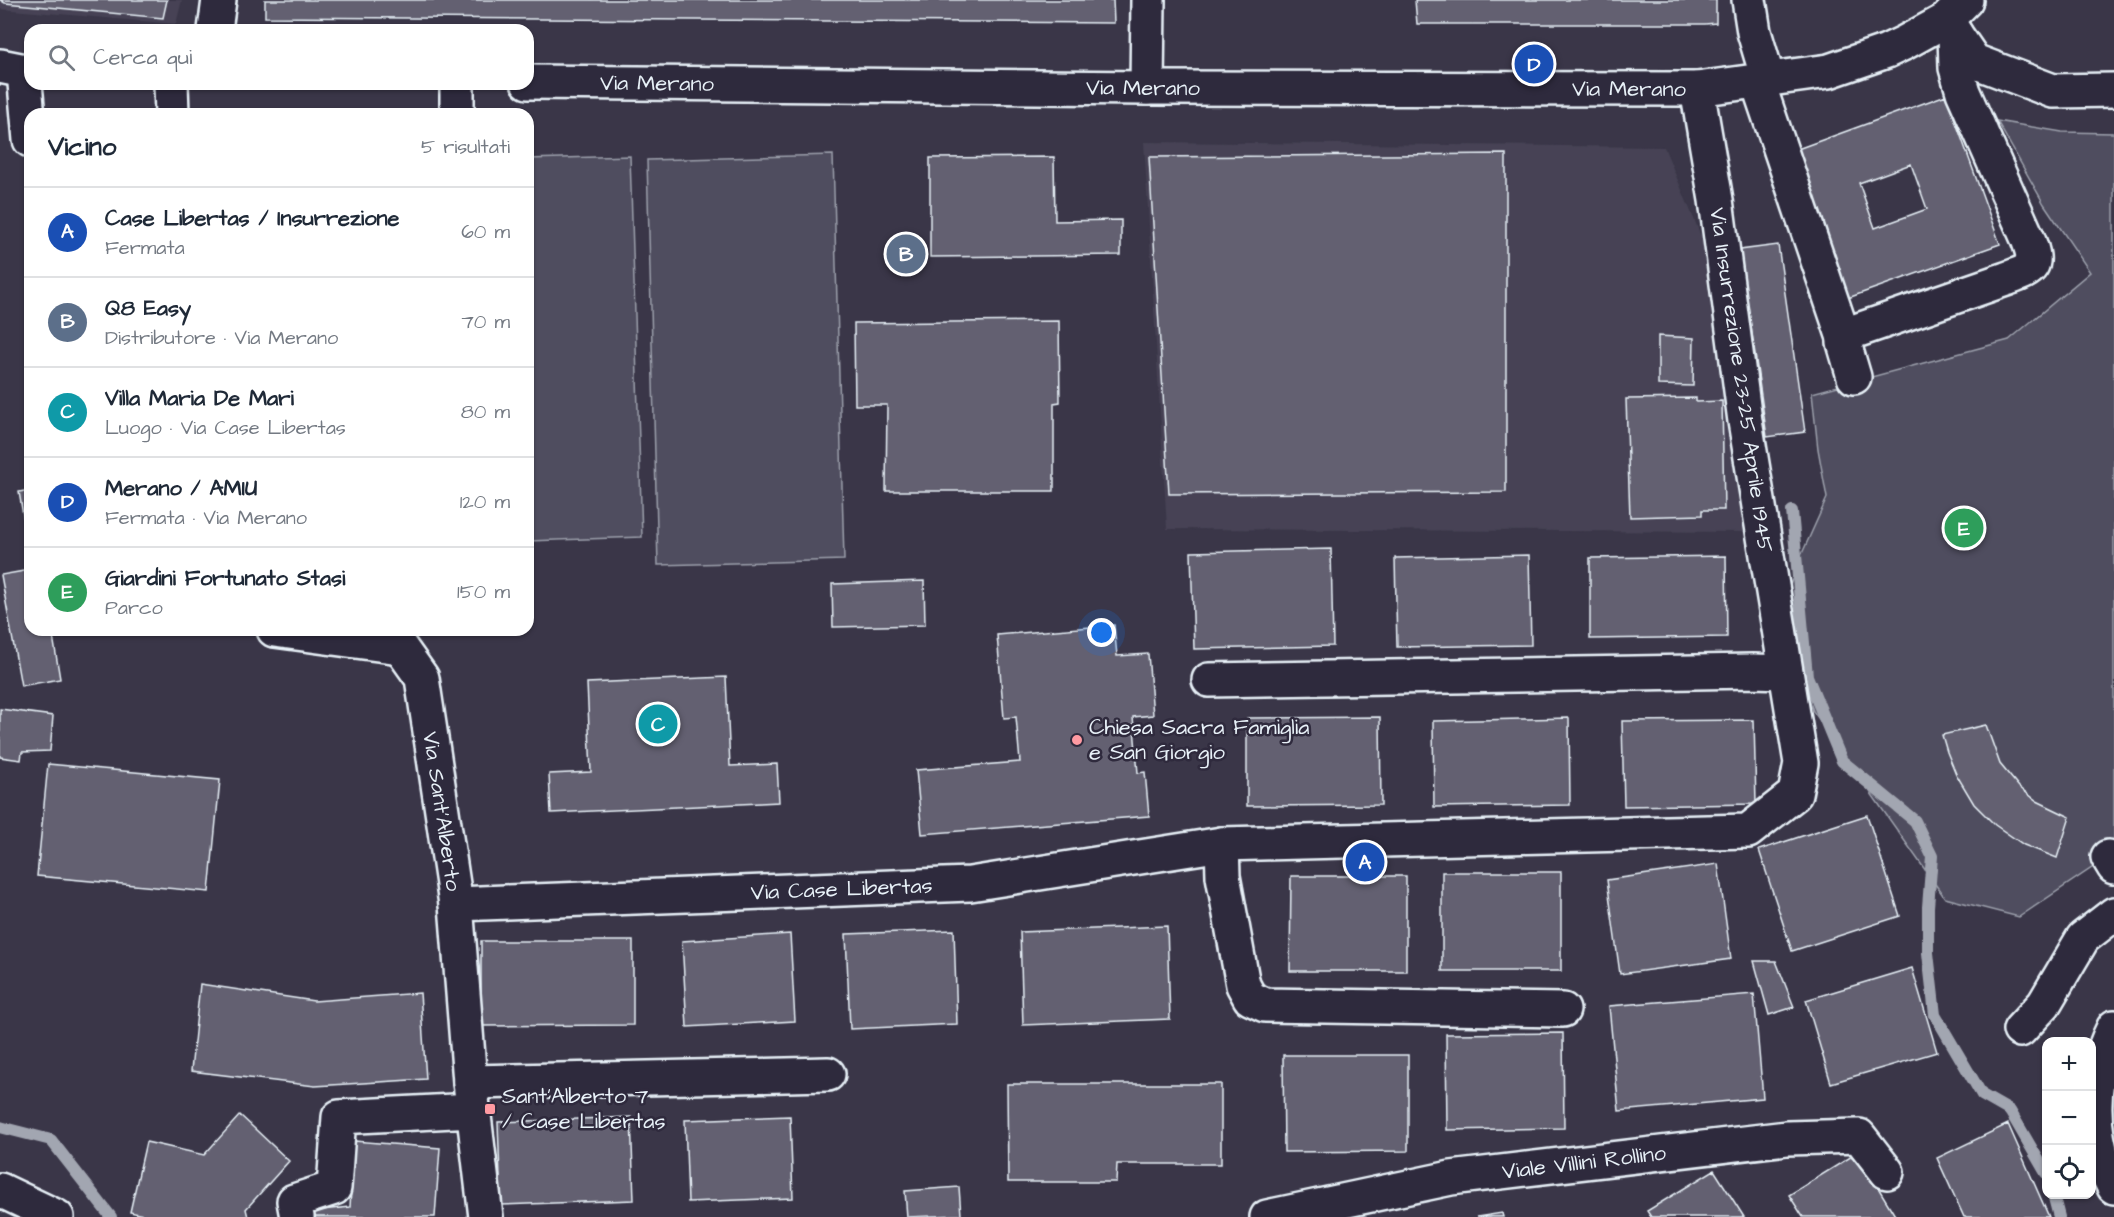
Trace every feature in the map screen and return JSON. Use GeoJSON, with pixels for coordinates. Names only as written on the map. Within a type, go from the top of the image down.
{"type":"FeatureCollection","features":[{"type":"Feature","properties":{"kind":"street"},"geometry":{"type":"LineString","coordinates":[[216,24],[219,0]]}},
{"type":"Feature","properties":{"kind":"street"},"geometry":{"type":"LineString","coordinates":[[1147,88],[1148,0]]}},
{"type":"Feature","properties":{"kind":"street"},"geometry":{"type":"LineString","coordinates":[[1749,0],[1763,79],[1844,338],[1854,377]]}},
{"type":"Feature","properties":{"kind":"street"},"geometry":{"type":"LineString","coordinates":[[1844,338],[1847,334],[2014,277],[2029,270],[2034,263],[2028,239],[1963,92],[1956,68],[1956,18]]}},
{"type":"Feature","properties":{"kind":"street"},"geometry":{"type":"LineString","coordinates":[[1956,18],[1974,61],[2054,91],[2114,90]]}},
{"type":"Feature","properties":{"kind":"street","name":"Via Merano"},"geometry":{"type":"LineString","coordinates":[[534,82],[1147,88],[1697,89],[1829,71],[1887,51],[1956,18]]}},
{"type":"Feature","properties":{"kind":"street"},"geometry":{"type":"LineString","coordinates":[[18,70],[25,108]]}},
{"type":"Feature","properties":{"kind":"street","name":"Via Insurrezione 23-25 Aprile 1945"},"geometry":{"type":"LineString","coordinates":[[1222,844],[1748,831],[1795,794],[1801,763],[1745,421],[1716,200],[1697,89]]}},
{"type":"Feature","properties":{"kind":"street"},"geometry":{"type":"LineString","coordinates":[[171,90],[172,108]]}},
{"type":"Feature","properties":{"kind":"street"},"geometry":{"type":"LineString","coordinates":[[457,90],[457,108]]}},
{"type":"Feature","properties":{"kind":"street","name":"Via Sant'Alberto"},"geometry":{"type":"LineString","coordinates":[[318,636],[400,647],[422,678],[456,904],[471,1096],[486,1217]]}},
{"type":"Feature","properties":{"kind":"street"},"geometry":{"type":"LineString","coordinates":[[1209,680],[1785,672]]}},
{"type":"Feature","properties":{"kind":"street"},"geometry":{"type":"LineString","coordinates":[[1222,844],[1223,876],[1243,985],[1250,998],[1265,1005],[1563,1010]]}},
{"type":"Feature","properties":{"kind":"street","name":"Via Case Libertas"},"geometry":{"type":"LineString","coordinates":[[456,904],[970,885],[1222,844]]}},
{"type":"Feature","properties":{"kind":"street"},"geometry":{"type":"LineString","coordinates":[[2020,1030],[2044,1004],[2083,938],[2114,914]]}},
{"type":"Feature","properties":{"kind":"street"},"geometry":{"type":"LineString","coordinates":[[2114,1027],[2098,1069],[2094,1094],[2094,1123],[2108,1175],[2114,1186]]}},
{"type":"Feature","properties":{"kind":"street"},"geometry":{"type":"LineString","coordinates":[[297,1217],[294,1201],[334,1188],[339,1117],[471,1096],[828,1074]]}},
{"type":"Feature","properties":{"kind":"street","name":"Viale Villini Rollino"},"geometry":{"type":"LineString","coordinates":[[1267,1217],[1451,1178],[1787,1138],[1859,1136],[1887,1172]]}},
{"type":"Feature","properties":{"kind":"street"},"geometry":{"type":"LineString","coordinates":[[0,1190],[57,1217]]}},
{"type":"Feature","properties":{"kind":"shaded area"},"geometry":{"type":"Polygon","coordinates":[[[0,0],[182,0],[176,24],[0,9],[0,0]]]}},
{"type":"Feature","properties":{"kind":"shaded area"},"geometry":{"type":"Polygon","coordinates":[[[1997,121],[2062,132],[2114,133],[2114,853],[2019,917],[1945,898],[1813,711],[1792,651],[1787,593],[1827,498],[1818,449],[1812,393],[2009,340],[2090,272],[2044,204],[1997,121]]]}},
{"type":"Feature","properties":{"kind":"shaded area"},"geometry":{"type":"Polygon","coordinates":[[[1144,142],[1664,147],[1704,243],[1744,532],[1167,529],[1144,142]]]}},
{"type":"Feature","properties":{"kind":"shaded area"},"geometry":{"type":"Polygon","coordinates":[[[833,155],[844,560],[658,565],[647,160],[833,155]]]}},
{"type":"Feature","properties":{"kind":"shaded area"},"geometry":{"type":"Polygon","coordinates":[[[630,156],[642,537],[534,541],[534,159],[630,156]]]}},
{"type":"Feature","properties":{"kind":"building"},"geometry":{"type":"Polygon","coordinates":[[[0,0],[167,0],[163,18],[5,3],[0,0]]]}},
{"type":"Feature","properties":{"kind":"building"},"geometry":{"type":"Polygon","coordinates":[[[265,0],[1113,0],[1114,23],[265,17],[265,0]]]}},
{"type":"Feature","properties":{"kind":"building"},"geometry":{"type":"Polygon","coordinates":[[[1415,0],[1716,0],[1716,23],[1417,24],[1415,0]]]}},
{"type":"Feature","properties":{"kind":"building"},"geometry":{"type":"Polygon","coordinates":[[[1946,95],[2000,244],[1845,299],[1792,151],[1946,95]],[[1911,164],[1859,183],[1875,228],[1927,209],[1911,164]]]}},
{"type":"Feature","properties":{"kind":"building"},"geometry":{"type":"Polygon","coordinates":[[[1506,154],[1506,492],[1169,494],[1149,157],[1506,154]]]}},
{"type":"Feature","properties":{"kind":"building"},"geometry":{"type":"Polygon","coordinates":[[[1054,157],[1055,221],[1121,220],[1121,255],[930,257],[930,158],[1054,157]]]}},
{"type":"Feature","properties":{"kind":"building"},"geometry":{"type":"Polygon","coordinates":[[[1778,245],[1805,432],[1767,437],[1740,250],[1778,245]]]}},
{"type":"Feature","properties":{"kind":"building"},"geometry":{"type":"Polygon","coordinates":[[[1059,321],[1060,402],[1054,403],[1054,491],[886,491],[887,405],[855,405],[854,323],[1059,321]]]}},
{"type":"Feature","properties":{"kind":"building"},"geometry":{"type":"Polygon","coordinates":[[[1658,336],[1694,338],[1693,386],[1658,385],[1658,336]]]}},
{"type":"Feature","properties":{"kind":"building"},"geometry":{"type":"Polygon","coordinates":[[[1696,398],[1696,402],[1722,401],[1724,510],[1702,510],[1702,515],[1630,517],[1626,399],[1696,398]]]}},
{"type":"Feature","properties":{"kind":"building"},"geometry":{"type":"Polygon","coordinates":[[[24,491],[24,520],[19,492],[24,491]]]}},
{"type":"Feature","properties":{"kind":"building"},"geometry":{"type":"Polygon","coordinates":[[[1331,549],[1333,646],[1194,649],[1191,552],[1331,549]]]}},
{"type":"Feature","properties":{"kind":"building"},"geometry":{"type":"Polygon","coordinates":[[[1529,555],[1531,645],[1397,647],[1395,558],[1529,555]]]}},
{"type":"Feature","properties":{"kind":"building"},"geometry":{"type":"Polygon","coordinates":[[[1726,556],[1727,637],[1590,639],[1590,558],[1726,556]]]}},
{"type":"Feature","properties":{"kind":"building"},"geometry":{"type":"Polygon","coordinates":[[[24,571],[24,636],[53,636],[60,679],[21,686],[1,575],[24,571]]]}},
{"type":"Feature","properties":{"kind":"building"},"geometry":{"type":"Polygon","coordinates":[[[924,581],[925,625],[833,627],[832,584],[924,581]]]}},
{"type":"Feature","properties":{"kind":"building","name":"Chiesa Sacra Famiglia e San Giorgio"},"geometry":{"type":"Polygon","coordinates":[[[1114,625],[1117,656],[1148,654],[1153,715],[1133,717],[1138,773],[1145,772],[1149,816],[922,834],[916,770],[1020,762],[1016,717],[1004,718],[997,635],[1114,625]]]}},
{"type":"Feature","properties":{"kind":"building"},"geometry":{"type":"Polygon","coordinates":[[[726,677],[730,766],[777,764],[779,802],[551,813],[549,774],[591,772],[587,683],[726,677]]]}},
{"type":"Feature","properties":{"kind":"building"},"geometry":{"type":"Polygon","coordinates":[[[0,709],[53,716],[50,751],[22,752],[21,760],[0,757],[0,709]]]}},
{"type":"Feature","properties":{"kind":"building"},"geometry":{"type":"Polygon","coordinates":[[[1380,717],[1381,805],[1247,806],[1247,718],[1380,717]]]}},
{"type":"Feature","properties":{"kind":"building"},"geometry":{"type":"Polygon","coordinates":[[[1569,718],[1570,805],[1434,807],[1433,721],[1569,718]]]}},
{"type":"Feature","properties":{"kind":"building"},"geometry":{"type":"Polygon","coordinates":[[[1754,720],[1756,804],[1624,806],[1622,721],[1754,720]]]}},
{"type":"Feature","properties":{"kind":"building"},"geometry":{"type":"Polygon","coordinates":[[[1986,725],[2000,764],[2019,787],[2037,801],[2070,817],[2057,858],[2024,845],[1995,825],[1974,804],[1956,774],[1942,735],[1986,725]]]}},
{"type":"Feature","properties":{"kind":"building"},"geometry":{"type":"Polygon","coordinates":[[[48,764],[220,780],[209,892],[37,876],[48,764]]]}},
{"type":"Feature","properties":{"kind":"building"},"geometry":{"type":"Polygon","coordinates":[[[1867,815],[1900,916],[1792,951],[1759,850],[1867,815]]]}},
{"type":"Feature","properties":{"kind":"building"},"geometry":{"type":"Polygon","coordinates":[[[1718,864],[1731,959],[1620,974],[1607,880],[1718,864]]]}},
{"type":"Feature","properties":{"kind":"building"},"geometry":{"type":"Polygon","coordinates":[[[1442,872],[1561,872],[1561,971],[1442,971],[1442,872]]]}},
{"type":"Feature","properties":{"kind":"building"},"geometry":{"type":"Polygon","coordinates":[[[1291,876],[1406,876],[1406,971],[1290,971],[1291,876]]]}},
{"type":"Feature","properties":{"kind":"building"},"geometry":{"type":"Polygon","coordinates":[[[1167,926],[1170,1019],[1023,1025],[1020,932],[1167,926]]]}},
{"type":"Feature","properties":{"kind":"building"},"geometry":{"type":"Polygon","coordinates":[[[954,930],[957,1024],[850,1029],[846,934],[954,930]]]}},
{"type":"Feature","properties":{"kind":"building"},"geometry":{"type":"Polygon","coordinates":[[[790,934],[795,1021],[687,1027],[682,941],[790,934]]]}},
{"type":"Feature","properties":{"kind":"building"},"geometry":{"type":"Polygon","coordinates":[[[481,941],[633,941],[633,1025],[481,1026],[481,941]]]}},
{"type":"Feature","properties":{"kind":"building"},"geometry":{"type":"Polygon","coordinates":[[[1754,961],[1776,961],[1794,1007],[1769,1015],[1754,961]]]}},
{"type":"Feature","properties":{"kind":"building"},"geometry":{"type":"Polygon","coordinates":[[[1912,968],[1937,1052],[1831,1083],[1806,1000],[1912,968]]]}},
{"type":"Feature","properties":{"kind":"building"},"geometry":{"type":"Polygon","coordinates":[[[200,984],[314,1001],[420,993],[426,1079],[315,1086],[191,1071],[200,984]]]}},
{"type":"Feature","properties":{"kind":"building"},"geometry":{"type":"Polygon","coordinates":[[[1754,994],[1763,1098],[1619,1111],[1609,1006],[1754,994]]]}},
{"type":"Feature","properties":{"kind":"building"},"geometry":{"type":"Polygon","coordinates":[[[1563,1033],[1564,1128],[1447,1130],[1446,1034],[1563,1033]]]}},
{"type":"Feature","properties":{"kind":"building"},"geometry":{"type":"Polygon","coordinates":[[[1283,1055],[1408,1055],[1408,1151],[1284,1152],[1283,1055]]]}},
{"type":"Feature","properties":{"kind":"building"},"geometry":{"type":"Polygon","coordinates":[[[1007,1084],[1221,1084],[1221,1164],[1117,1164],[1116,1182],[1008,1182],[1007,1084]]]}},
{"type":"Feature","properties":{"kind":"building"},"geometry":{"type":"Polygon","coordinates":[[[240,1115],[289,1161],[246,1209],[248,1217],[152,1217],[130,1212],[146,1142],[204,1155],[240,1115]]]}},
{"type":"Feature","properties":{"kind":"building"},"geometry":{"type":"Polygon","coordinates":[[[790,1116],[793,1198],[688,1202],[685,1120],[790,1116]]]}},
{"type":"Feature","properties":{"kind":"building"},"geometry":{"type":"Polygon","coordinates":[[[631,1117],[634,1200],[501,1205],[498,1122],[631,1117]]]}},
{"type":"Feature","properties":{"kind":"building"},"geometry":{"type":"Polygon","coordinates":[[[2008,1124],[2049,1217],[1964,1217],[1937,1158],[2008,1124]]]}},
{"type":"Feature","properties":{"kind":"building"},"geometry":{"type":"Polygon","coordinates":[[[354,1141],[440,1148],[435,1217],[313,1217],[312,1211],[350,1207],[354,1141]]]}},
{"type":"Feature","properties":{"kind":"building"},"geometry":{"type":"Polygon","coordinates":[[[1857,1153],[1896,1217],[1803,1217],[1789,1195],[1857,1153]]]}},
{"type":"Feature","properties":{"kind":"building"},"geometry":{"type":"Polygon","coordinates":[[[1714,1170],[1744,1217],[1651,1217],[1647,1211],[1714,1170]]]}},
{"type":"Feature","properties":{"kind":"building"},"geometry":{"type":"Polygon","coordinates":[[[959,1187],[961,1215],[907,1217],[905,1191],[959,1187]]]}},
{"type":"Feature","properties":{"kind":"building"},"geometry":{"type":"Polygon","coordinates":[[[1502,1213],[1503,1217],[1477,1217],[1502,1213]]]}},
{"type":"Feature","properties":{"kind":"waterway"},"geometry":{"type":"LineString","coordinates":[[1792,511],[1807,676],[1842,761],[1915,821],[1932,856],[1928,907],[1928,953],[1935,1015],[1982,1095],[2010,1111],[2042,1166]]}},
{"type":"Feature","properties":{"kind":"waterway"},"geometry":{"type":"LineString","coordinates":[[0,1127],[51,1140],[111,1217]]}},
{"type":"Feature","properties":{"kind":"waterway"},"geometry":{"type":"LineString","coordinates":[[2054,1199],[2059,1217]]}},
{"type":"Feature","properties":{"kind":"place","name":"Merano / AMIU"},"geometry":{"type":"Point","coordinates":[1534,64]}},
{"type":"Feature","properties":{"kind":"place","name":"Q8 Easy"},"geometry":{"type":"Point","coordinates":[906,254]}},
{"type":"Feature","properties":{"kind":"place","name":"Giardini Fortunato Stasi"},"geometry":{"type":"Point","coordinates":[1964,528]}},
{"type":"Feature","properties":{"kind":"place","name":"Villa Maria De Mari"},"geometry":{"type":"Point","coordinates":[658,724]}},
{"type":"Feature","properties":{"kind":"place","name":"Chiesa Sacra Famiglia e San Giorgio"},"geometry":{"type":"Point","coordinates":[1077,740]}},
{"type":"Feature","properties":{"kind":"place","name":"Case Libertas / Insurrezione"},"geometry":{"type":"Point","coordinates":[1365,862]}},
{"type":"Feature","properties":{"kind":"place","name":"Sant'Alberto 7 / Case Libertas"},"geometry":{"type":"Point","coordinates":[490,1109]}}]}
